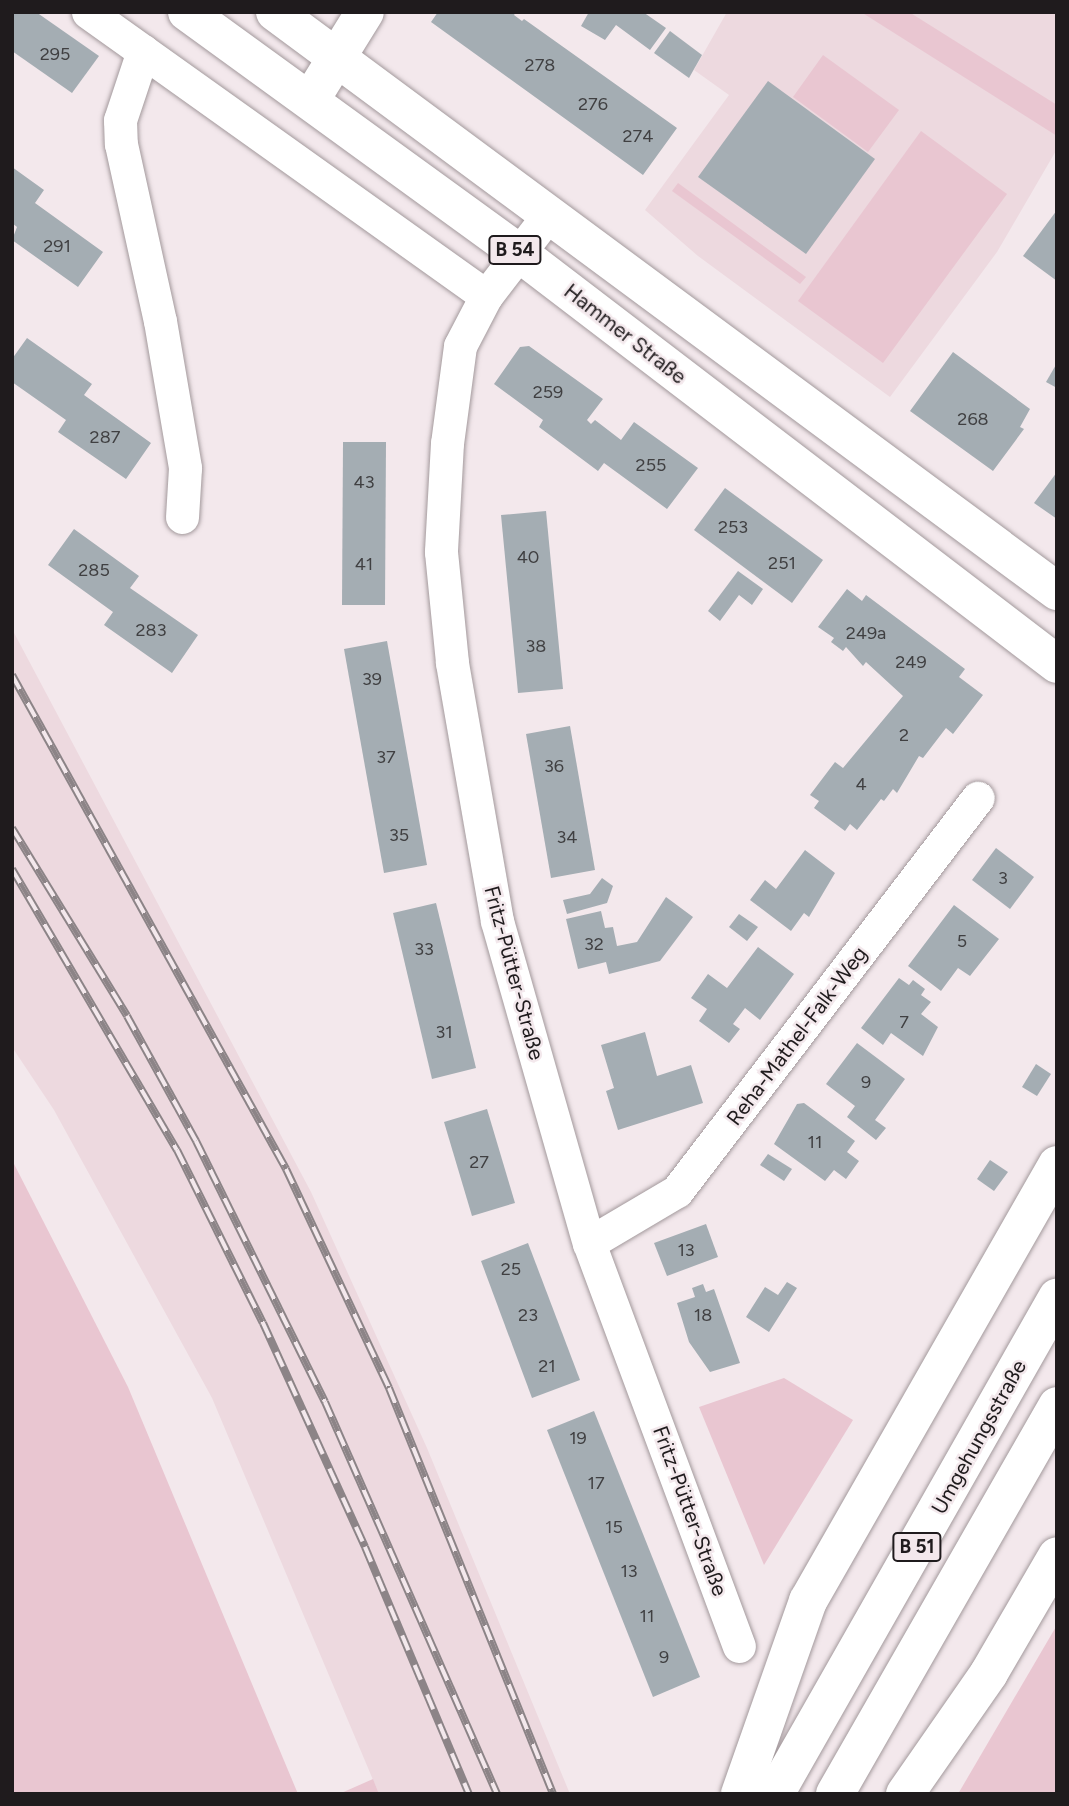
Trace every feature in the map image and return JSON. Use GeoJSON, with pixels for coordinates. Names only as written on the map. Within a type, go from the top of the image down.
{"type":"FeatureCollection","features":[{"type":"Feature","properties":{"kind":"main road","name":"Hammer Straße"},"geometry":{"type":"LineString","coordinates":[[187,12],[311,99],[519,253],[1057,664]]}},
{"type":"Feature","properties":{"kind":"main road","name":"B 54"},"geometry":{"type":"LineString","coordinates":[[275,12],[1057,591]]}},
{"type":"Feature","properties":{"kind":"main road"},"geometry":{"type":"LineString","coordinates":[[311,99],[365,12]]}},
{"type":"Feature","properties":{"kind":"main road"},"geometry":{"type":"LineString","coordinates":[[740,1794],[808,1601],[1057,1165]]}},
{"type":"Feature","properties":{"kind":"main road","name":"Umgehungsstraße"},"geometry":{"type":"LineString","coordinates":[[775,1794],[1057,1298]]}},
{"type":"Feature","properties":{"kind":"main road","name":"B 51"},"geometry":{"type":"LineString","coordinates":[[835,1794],[1057,1406]]}},
{"type":"Feature","properties":{"kind":"main road"},"geometry":{"type":"LineString","coordinates":[[905,1794],[989,1673],[1057,1556]]}},
{"type":"Feature","properties":{"kind":"street"},"geometry":{"type":"LineString","coordinates":[[88,12],[486,296]]}},
{"type":"Feature","properties":{"kind":"street"},"geometry":{"type":"LineString","coordinates":[[143,51],[120,120],[121,144],[160,321],[186,468],[182,517]]}},
{"type":"Feature","properties":{"kind":"street","name":"Fritz-Pütter-Straße"},"geometry":{"type":"LineString","coordinates":[[549,214],[486,296],[460,345],[447,443],[441,552],[452,663],[497,921],[589,1243],[739,1646]]}},
{"type":"Feature","properties":{"kind":"street","name":"Reha-Mathel-Falk-Weg"},"geometry":{"type":"LineString","coordinates":[[589,1243],[677,1191],[978,798]]}},
{"type":"Feature","properties":{"kind":"shaded area"},"geometry":{"type":"Polygon","coordinates":[[[727,12],[1057,12],[1057,149],[997,252],[890,397],[698,256],[645,210],[729,95],[694,70],[727,12]]]}},
{"type":"Feature","properties":{"kind":"shaded area"},"geometry":{"type":"Polygon","coordinates":[[[861,12],[909,12],[1057,105],[1057,136],[861,12]]]}},
{"type":"Feature","properties":{"kind":"shaded area"},"geometry":{"type":"Polygon","coordinates":[[[823,55],[899,110],[868,152],[793,97],[823,55]]]}},
{"type":"Feature","properties":{"kind":"shaded area"},"geometry":{"type":"Polygon","coordinates":[[[921,131],[1007,194],[883,363],[798,301],[921,131]]]}},
{"type":"Feature","properties":{"kind":"shaded area"},"geometry":{"type":"Polygon","coordinates":[[[678,183],[806,277],[800,284],[672,191],[678,183]]]}},
{"type":"Feature","properties":{"kind":"shaded area"},"geometry":{"type":"Polygon","coordinates":[[[12,629],[311,1192],[427,1448],[570,1794],[379,1794],[212,1398],[54,1110],[12,1047],[12,629]]]}},
{"type":"Feature","properties":{"kind":"shaded area"},"geometry":{"type":"Polygon","coordinates":[[[12,1160],[128,1387],[298,1794],[12,1794],[12,1160]]]}},
{"type":"Feature","properties":{"kind":"shaded area"},"geometry":{"type":"Polygon","coordinates":[[[784,1378],[853,1420],[764,1565],[699,1407],[784,1378]]]}},
{"type":"Feature","properties":{"kind":"shaded area"},"geometry":{"type":"Polygon","coordinates":[[[1057,1625],[1057,1794],[958,1794],[1057,1625]]]}},
{"type":"Feature","properties":{"kind":"shaded area"},"geometry":{"type":"Polygon","coordinates":[[[373,1779],[379,1794],[339,1794],[373,1779]]]}},
{"type":"Feature","properties":{"kind":"building"},"geometry":{"type":"Polygon","coordinates":[[[12,12],[36,12],[99,56],[72,93],[12,51],[12,12]]]}},
{"type":"Feature","properties":{"kind":"building"},"geometry":{"type":"Polygon","coordinates":[[[438,12],[516,12],[514,15],[522,21],[524,19],[677,128],[643,175],[431,22],[438,12]]]}},
{"type":"Feature","properties":{"kind":"building"},"geometry":{"type":"Polygon","coordinates":[[[589,12],[643,12],[666,28],[650,50],[616,25],[605,40],[581,26],[589,12]]]}},
{"type":"Feature","properties":{"kind":"building"},"geometry":{"type":"Polygon","coordinates":[[[670,31],[702,55],[689,78],[654,53],[670,31]]]}},
{"type":"Feature","properties":{"kind":"building"},"geometry":{"type":"Polygon","coordinates":[[[768,81],[875,159],[806,254],[698,177],[768,81]]]}},
{"type":"Feature","properties":{"kind":"building"},"geometry":{"type":"Polygon","coordinates":[[[12,167],[44,190],[35,203],[103,252],[78,287],[12,240],[17,227],[12,223],[12,167]]]}},
{"type":"Feature","properties":{"kind":"building"},"geometry":{"type":"Polygon","coordinates":[[[1057,210],[1057,281],[1023,256],[1057,210]]]}},
{"type":"Feature","properties":{"kind":"building"},"geometry":{"type":"Polygon","coordinates":[[[27,338],[92,384],[84,395],[151,443],[126,479],[58,432],[66,420],[12,382],[12,359],[27,338]]]}},
{"type":"Feature","properties":{"kind":"building"},"geometry":{"type":"Polygon","coordinates":[[[529,346],[603,399],[587,420],[591,424],[595,420],[621,440],[634,422],[698,468],[667,509],[604,463],[598,471],[539,427],[543,420],[494,384],[520,347],[529,346]]]}},
{"type":"Feature","properties":{"kind":"building"},"geometry":{"type":"Polygon","coordinates":[[[953,352],[1030,409],[1020,427],[1024,429],[993,471],[910,411],[953,352]]]}},
{"type":"Feature","properties":{"kind":"building"},"geometry":{"type":"Polygon","coordinates":[[[1057,363],[1057,388],[1046,382],[1057,363]]]}},
{"type":"Feature","properties":{"kind":"building"},"geometry":{"type":"Polygon","coordinates":[[[343,442],[386,442],[385,605],[342,605],[343,442]]]}},
{"type":"Feature","properties":{"kind":"building"},"geometry":{"type":"Polygon","coordinates":[[[1057,472],[1057,519],[1034,503],[1057,472]]]}},
{"type":"Feature","properties":{"kind":"building"},"geometry":{"type":"Polygon","coordinates":[[[725,488],[823,560],[792,603],[694,530],[725,488]]]}},
{"type":"Feature","properties":{"kind":"building"},"geometry":{"type":"Polygon","coordinates":[[[546,511],[563,689],[518,693],[501,515],[546,511]]]}},
{"type":"Feature","properties":{"kind":"building"},"geometry":{"type":"Polygon","coordinates":[[[74,529],[139,576],[130,588],[198,635],[172,673],[104,625],[113,612],[48,565],[74,529]]]}},
{"type":"Feature","properties":{"kind":"building"},"geometry":{"type":"Polygon","coordinates":[[[738,571],[763,589],[752,605],[739,595],[720,621],[708,611],[738,571]]]}},
{"type":"Feature","properties":{"kind":"building"},"geometry":{"type":"Polygon","coordinates":[[[847,589],[862,601],[866,595],[965,669],[959,677],[983,695],[953,734],[946,728],[923,758],[919,756],[897,793],[893,789],[884,801],[881,799],[857,830],[850,824],[845,831],[814,808],[819,801],[810,795],[835,762],[843,768],[903,696],[866,662],[863,666],[846,647],[843,651],[831,642],[834,638],[818,627],[847,589]]]}},
{"type":"Feature","properties":{"kind":"building"},"geometry":{"type":"Polygon","coordinates":[[[387,641],[427,865],[384,873],[344,649],[387,641]]]}},
{"type":"Feature","properties":{"kind":"building"},"geometry":{"type":"Polygon","coordinates":[[[570,726],[595,870],[551,878],[526,734],[570,726]]]}},
{"type":"Feature","properties":{"kind":"building"},"geometry":{"type":"Polygon","coordinates":[[[996,848],[1034,877],[1010,909],[972,880],[996,848]]]}},
{"type":"Feature","properties":{"kind":"building"},"geometry":{"type":"Polygon","coordinates":[[[805,850],[835,873],[809,917],[804,913],[791,931],[750,900],[765,880],[776,889],[805,850]]]}},
{"type":"Feature","properties":{"kind":"building"},"geometry":{"type":"Polygon","coordinates":[[[602,878],[613,886],[607,903],[567,914],[563,900],[590,894],[602,878]]]}},
{"type":"Feature","properties":{"kind":"building"},"geometry":{"type":"Polygon","coordinates":[[[666,897],[693,917],[660,961],[609,974],[606,962],[578,969],[566,919],[601,911],[605,928],[613,927],[617,946],[637,942],[666,897]]]}},
{"type":"Feature","properties":{"kind":"building"},"geometry":{"type":"Polygon","coordinates":[[[436,903],[476,1068],[432,1079],[393,913],[436,903]]]}},
{"type":"Feature","properties":{"kind":"building"},"geometry":{"type":"Polygon","coordinates":[[[954,905],[999,939],[970,976],[958,968],[941,991],[908,966],[954,905]]]}},
{"type":"Feature","properties":{"kind":"building"},"geometry":{"type":"Polygon","coordinates":[[[739,914],[758,927],[747,941],[729,927],[739,914]]]}},
{"type":"Feature","properties":{"kind":"building"},"geometry":{"type":"Polygon","coordinates":[[[758,947],[794,974],[760,1020],[745,1008],[733,1024],[740,1029],[729,1043],[699,1021],[707,1009],[691,998],[708,974],[727,988],[758,947]]]}},
{"type":"Feature","properties":{"kind":"building"},"geometry":{"type":"Polygon","coordinates":[[[899,978],[909,985],[913,980],[925,989],[921,995],[931,1002],[921,1014],[938,1027],[923,1056],[891,1033],[883,1045],[861,1028],[899,978]]]}},
{"type":"Feature","properties":{"kind":"building"},"geometry":{"type":"Polygon","coordinates":[[[645,1032],[657,1076],[691,1065],[703,1103],[618,1130],[606,1091],[614,1088],[601,1045],[645,1032]]]}},
{"type":"Feature","properties":{"kind":"building"},"geometry":{"type":"Polygon","coordinates":[[[857,1043],[905,1079],[875,1120],[886,1128],[876,1140],[847,1117],[855,1106],[826,1084],[857,1043]]]}},
{"type":"Feature","properties":{"kind":"building"},"geometry":{"type":"Polygon","coordinates":[[[1036,1064],[1051,1074],[1037,1096],[1022,1087],[1036,1064]]]}},
{"type":"Feature","properties":{"kind":"building"},"geometry":{"type":"Polygon","coordinates":[[[804,1103],[855,1141],[847,1152],[859,1161],[846,1179],[834,1170],[825,1181],[774,1144],[797,1104],[804,1103]]]}},
{"type":"Feature","properties":{"kind":"building"},"geometry":{"type":"Polygon","coordinates":[[[487,1109],[515,1203],[472,1216],[444,1122],[487,1109]]]}},
{"type":"Feature","properties":{"kind":"building"},"geometry":{"type":"Polygon","coordinates":[[[768,1154],[792,1169],[784,1181],[760,1165],[768,1154]]]}},
{"type":"Feature","properties":{"kind":"building"},"geometry":{"type":"Polygon","coordinates":[[[990,1160],[1008,1172],[994,1191],[977,1179],[990,1160]]]}},
{"type":"Feature","properties":{"kind":"building"},"geometry":{"type":"Polygon","coordinates":[[[706,1224],[718,1257],[667,1276],[654,1243],[706,1224]]]}},
{"type":"Feature","properties":{"kind":"building"},"geometry":{"type":"Polygon","coordinates":[[[528,1243],[580,1380],[532,1398],[481,1261],[528,1243]]]}},
{"type":"Feature","properties":{"kind":"building"},"geometry":{"type":"Polygon","coordinates":[[[787,1282],[797,1288],[769,1332],[746,1317],[765,1287],[778,1295],[787,1282]]]}},
{"type":"Feature","properties":{"kind":"building"},"geometry":{"type":"Polygon","coordinates":[[[703,1284],[706,1292],[714,1289],[740,1363],[710,1372],[689,1342],[677,1303],[695,1297],[692,1288],[703,1284]]]}},
{"type":"Feature","properties":{"kind":"building"},"geometry":{"type":"Polygon","coordinates":[[[594,1411],[700,1677],[653,1697],[547,1430],[594,1411]]]}},
{"type":"Feature","properties":{"kind":"railway"},"geometry":{"type":"LineString","coordinates":[[12,675],[286,1169],[389,1388],[553,1794]]}},
{"type":"Feature","properties":{"kind":"railway"},"geometry":{"type":"LineString","coordinates":[[12,828],[127,1016],[196,1141],[325,1402],[497,1794]]}},
{"type":"Feature","properties":{"kind":"railway"},"geometry":{"type":"LineString","coordinates":[[12,869],[177,1150],[263,1323],[365,1547],[469,1794]]}}]}
